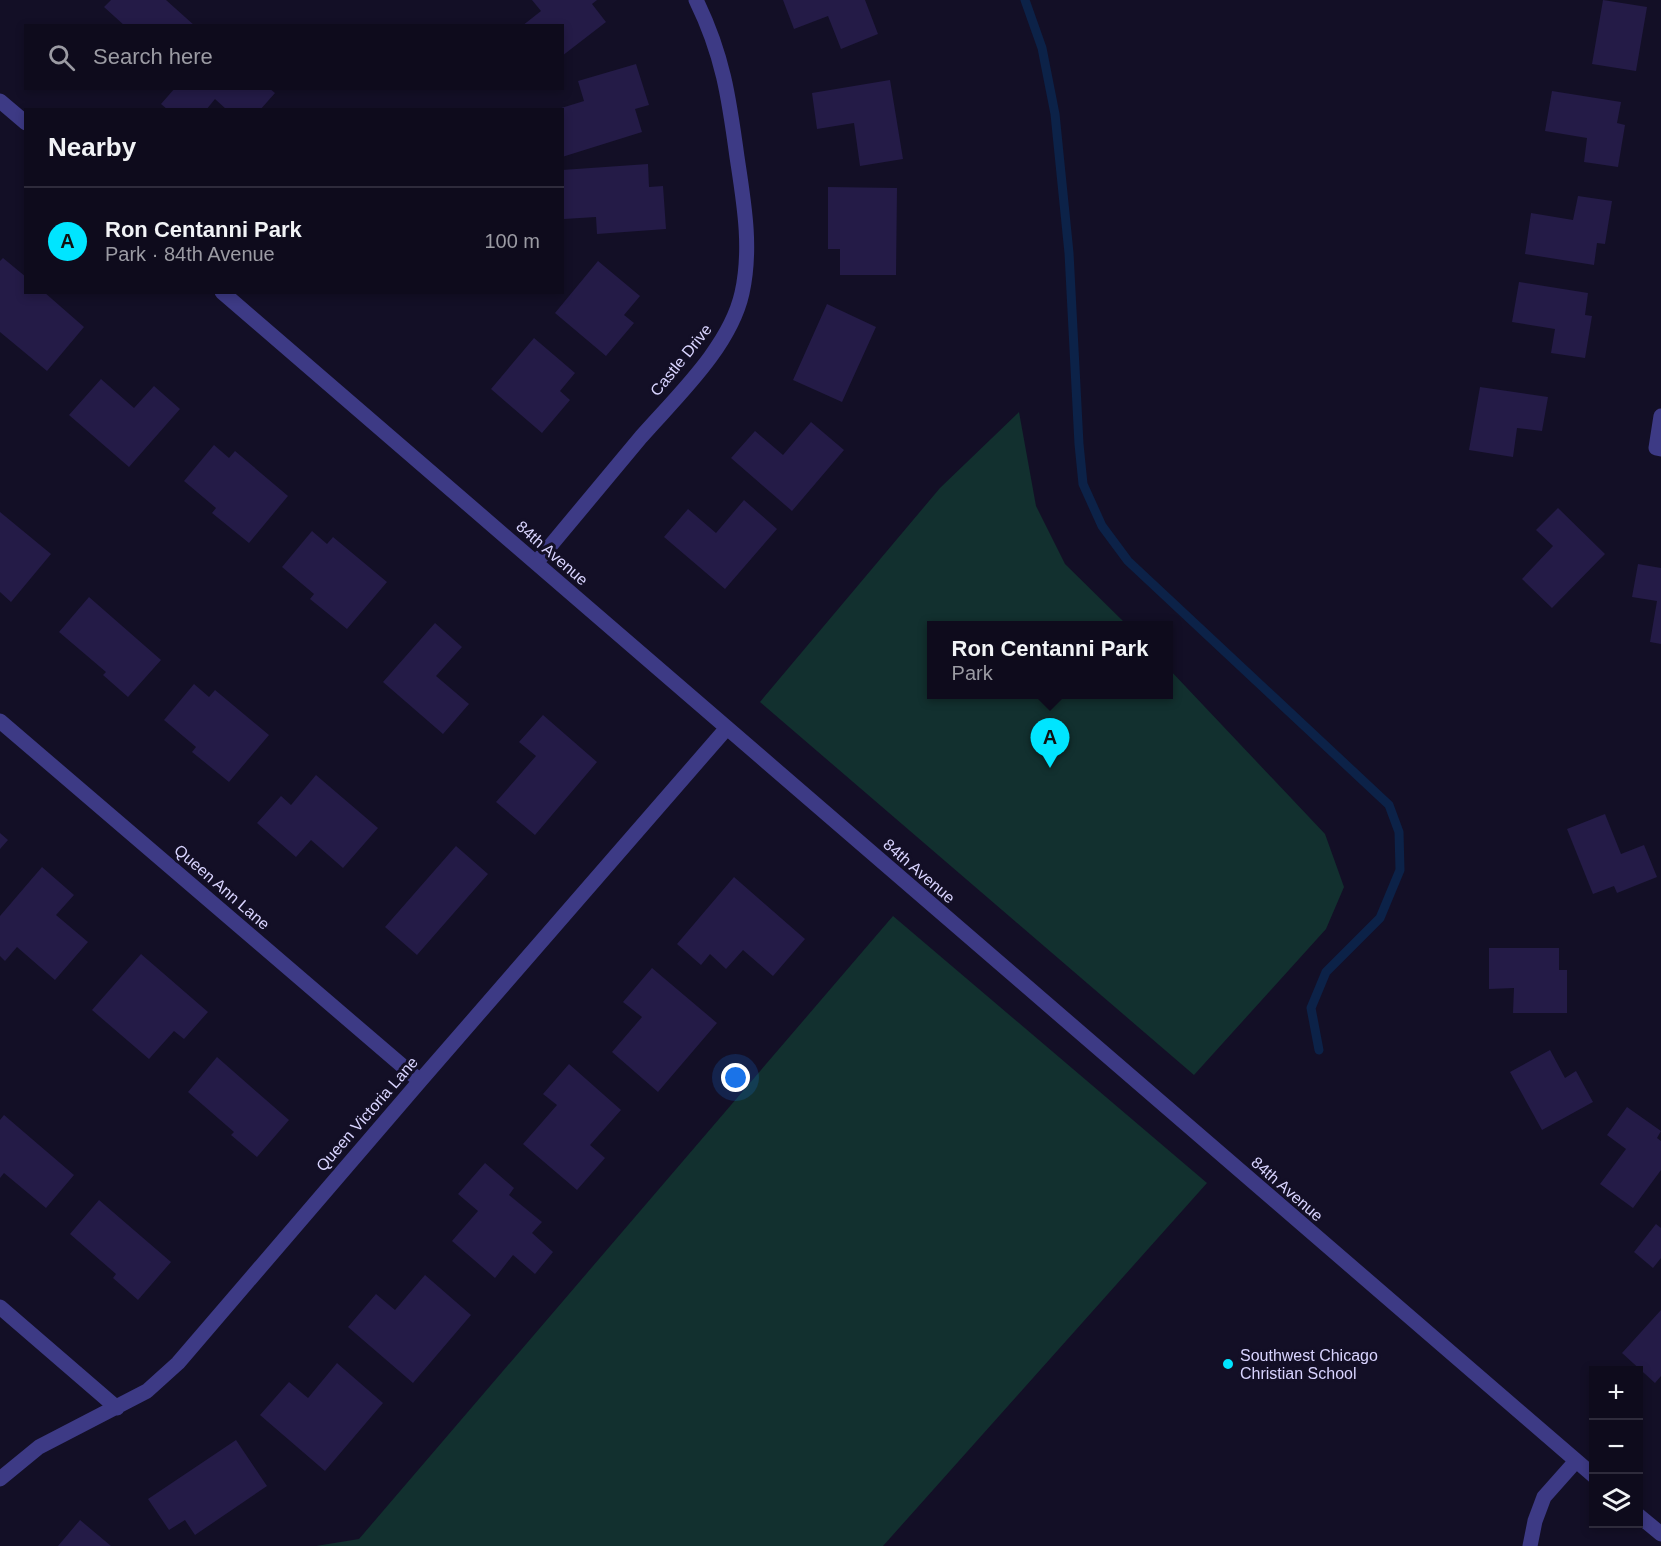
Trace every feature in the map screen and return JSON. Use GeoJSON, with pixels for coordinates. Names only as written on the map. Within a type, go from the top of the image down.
{"type":"FeatureCollection","features":[{"type":"Feature","properties":{"kind":"street","name":"Castle Drive"},"geometry":{"type":"LineString","coordinates":[[536,563],[717,349],[734,320],[742,293],[748,255],[747,224],[728,93],[711,29],[696,0]]}},
{"type":"Feature","properties":{"kind":"street"},"geometry":{"type":"LineString","coordinates":[[0,101],[24,121]]}},
{"type":"Feature","properties":{"kind":"street","name":"84th Avenue"},"geometry":{"type":"LineString","coordinates":[[224,294],[1591,1474]]}},
{"type":"Feature","properties":{"kind":"street"},"geometry":{"type":"LineString","coordinates":[[1658,449],[1661,416]]}},
{"type":"Feature","properties":{"kind":"street","name":"Queen Ann Lane"},"geometry":{"type":"LineString","coordinates":[[0,721],[420,1081]]}},
{"type":"Feature","properties":{"kind":"street","name":"Queen Victoria Lane"},"geometry":{"type":"LineString","coordinates":[[0,1479],[39,1447],[147,1391],[178,1363],[726,729]]}},
{"type":"Feature","properties":{"kind":"street"},"geometry":{"type":"LineString","coordinates":[[0,1306],[117,1408]]}},
{"type":"Feature","properties":{"kind":"street"},"geometry":{"type":"LineString","coordinates":[[1530,1546],[1535,1521],[1544,1497],[1576,1461]]}},
{"type":"Feature","properties":{"kind":"street"},"geometry":{"type":"LineString","coordinates":[[1643,1519],[1661,1534]]}},
{"type":"Feature","properties":{"kind":"green space"},"geometry":{"type":"Polygon","coordinates":[[[1019,412],[1036,506],[1065,564],[1123,621],[927,621],[927,699],[1173,699],[1173,673],[1325,834],[1344,887],[1326,929],[1194,1075],[760,702],[940,488],[1019,412]]]}},
{"type":"Feature","properties":{"kind":"green space"},"geometry":{"type":"Polygon","coordinates":[[[893,916],[1207,1183],[883,1546],[316,1546],[359,1539],[893,916]]]}},
{"type":"Feature","properties":{"kind":"building"},"geometry":{"type":"Polygon","coordinates":[[[111,0],[166,0],[193,24],[123,24],[104,7],[111,0]]]}},
{"type":"Feature","properties":{"kind":"building"},"geometry":{"type":"Polygon","coordinates":[[[532,0],[597,0],[592,4],[606,22],[564,54],[564,24],[525,24],[541,11],[532,0]]]}},
{"type":"Feature","properties":{"kind":"building"},"geometry":{"type":"Polygon","coordinates":[[[783,0],[865,0],[878,34],[841,49],[828,16],[794,29],[783,0]]]}},
{"type":"Feature","properties":{"kind":"building"},"geometry":{"type":"Polygon","coordinates":[[[1603,0],[1647,7],[1636,71],[1592,64],[1603,0]]]}},
{"type":"Feature","properties":{"kind":"building"},"geometry":{"type":"Polygon","coordinates":[[[636,64],[649,105],[635,109],[642,132],[564,156],[564,108],[561,108],[584,101],[578,81],[636,64]]]}},
{"type":"Feature","properties":{"kind":"building"},"geometry":{"type":"Polygon","coordinates":[[[890,80],[903,159],[860,166],[854,123],[817,129],[812,93],[890,80]]]}},
{"type":"Feature","properties":{"kind":"building"},"geometry":{"type":"Polygon","coordinates":[[[173,90],[271,90],[275,93],[262,108],[225,108],[215,99],[208,108],[166,108],[161,104],[173,90]]]}},
{"type":"Feature","properties":{"kind":"building"},"geometry":{"type":"Polygon","coordinates":[[[1552,91],[1621,102],[1617,123],[1625,125],[1618,167],[1584,162],[1587,138],[1545,131],[1552,91]]]}},
{"type":"Feature","properties":{"kind":"building"},"geometry":{"type":"Polygon","coordinates":[[[648,164],[649,187],[663,186],[666,229],[597,234],[596,217],[564,219],[564,170],[648,164]]]}},
{"type":"Feature","properties":{"kind":"building"},"geometry":{"type":"Polygon","coordinates":[[[828,187],[897,188],[896,275],[840,275],[840,249],[828,249],[828,187]]]}},
{"type":"Feature","properties":{"kind":"building"},"geometry":{"type":"Polygon","coordinates":[[[1578,196],[1612,201],[1605,244],[1597,243],[1594,265],[1525,254],[1531,213],[1573,220],[1578,196]]]}},
{"type":"Feature","properties":{"kind":"building"},"geometry":{"type":"Polygon","coordinates":[[[3,258],[24,275],[24,294],[46,294],[84,327],[47,371],[0,332],[0,261],[3,258]]]}},
{"type":"Feature","properties":{"kind":"building"},"geometry":{"type":"Polygon","coordinates":[[[598,261],[640,296],[624,315],[634,323],[606,356],[555,313],[598,261]]]}},
{"type":"Feature","properties":{"kind":"building"},"geometry":{"type":"Polygon","coordinates":[[[1519,282],[1588,293],[1585,315],[1592,316],[1585,358],[1551,353],[1555,329],[1512,322],[1519,282]]]}},
{"type":"Feature","properties":{"kind":"building"},"geometry":{"type":"Polygon","coordinates":[[[827,304],[876,327],[842,402],[793,380],[827,304]]]}},
{"type":"Feature","properties":{"kind":"building"},"geometry":{"type":"Polygon","coordinates":[[[534,338],[575,373],[560,391],[570,400],[542,433],[491,389],[534,338]]]}},
{"type":"Feature","properties":{"kind":"building"},"geometry":{"type":"Polygon","coordinates":[[[101,379],[134,408],[154,386],[180,409],[129,467],[69,415],[101,379]]]}},
{"type":"Feature","properties":{"kind":"building"},"geometry":{"type":"Polygon","coordinates":[[[1480,387],[1548,397],[1542,431],[1517,428],[1513,457],[1469,450],[1480,387]]]}},
{"type":"Feature","properties":{"kind":"building"},"geometry":{"type":"Polygon","coordinates":[[[811,422],[844,450],[792,511],[731,458],[755,431],[783,455],[811,422]]]}},
{"type":"Feature","properties":{"kind":"building"},"geometry":{"type":"Polygon","coordinates":[[[214,445],[229,458],[235,451],[288,496],[249,543],[212,513],[216,508],[184,481],[214,445]]]}},
{"type":"Feature","properties":{"kind":"building"},"geometry":{"type":"Polygon","coordinates":[[[744,500],[777,529],[725,589],[664,537],[688,509],[716,533],[744,500]]]}},
{"type":"Feature","properties":{"kind":"building"},"geometry":{"type":"Polygon","coordinates":[[[1558,508],[1605,554],[1552,608],[1522,579],[1553,546],[1536,530],[1558,508]]]}},
{"type":"Feature","properties":{"kind":"building"},"geometry":{"type":"Polygon","coordinates":[[[0,512],[51,554],[11,602],[0,592],[0,512]]]}},
{"type":"Feature","properties":{"kind":"building"},"geometry":{"type":"Polygon","coordinates":[[[312,531],[327,544],[333,537],[387,582],[347,629],[310,599],[314,594],[282,567],[312,531]]]}},
{"type":"Feature","properties":{"kind":"building"},"geometry":{"type":"Polygon","coordinates":[[[1638,564],[1661,568],[1661,644],[1650,642],[1657,601],[1632,597],[1638,564]]]}},
{"type":"Feature","properties":{"kind":"building"},"geometry":{"type":"Polygon","coordinates":[[[89,597],[161,660],[128,697],[103,675],[106,672],[59,632],[89,597]]]}},
{"type":"Feature","properties":{"kind":"building"},"geometry":{"type":"Polygon","coordinates":[[[435,623],[462,647],[436,676],[469,704],[443,734],[383,682],[435,623]]]}},
{"type":"Feature","properties":{"kind":"building"},"geometry":{"type":"Polygon","coordinates":[[[194,684],[209,697],[215,690],[269,735],[229,782],[192,752],[196,747],[164,720],[194,684]]]}},
{"type":"Feature","properties":{"kind":"building"},"geometry":{"type":"Polygon","coordinates":[[[543,715],[597,762],[535,835],[496,802],[536,756],[519,742],[543,715]]]}},
{"type":"Feature","properties":{"kind":"building"},"geometry":{"type":"Polygon","coordinates":[[[316,775],[378,828],[343,868],[311,840],[296,857],[257,823],[281,796],[291,805],[316,775]]]}},
{"type":"Feature","properties":{"kind":"building"},"geometry":{"type":"Polygon","coordinates":[[[1605,814],[1621,854],[1644,845],[1657,877],[1617,893],[1614,886],[1593,894],[1567,829],[1605,814]]]}},
{"type":"Feature","properties":{"kind":"building"},"geometry":{"type":"Polygon","coordinates":[[[0,833],[8,840],[0,849],[0,833]]]}},
{"type":"Feature","properties":{"kind":"building"},"geometry":{"type":"Polygon","coordinates":[[[456,846],[488,874],[417,955],[385,927],[456,846]]]}},
{"type":"Feature","properties":{"kind":"building"},"geometry":{"type":"Polygon","coordinates":[[[42,867],[74,895],[56,915],[88,942],[55,980],[17,947],[5,961],[0,956],[0,916],[42,867]]]}},
{"type":"Feature","properties":{"kind":"building"},"geometry":{"type":"Polygon","coordinates":[[[734,877],[805,939],[773,976],[743,950],[726,969],[710,954],[701,965],[677,944],[734,877]]]}},
{"type":"Feature","properties":{"kind":"building"},"geometry":{"type":"Polygon","coordinates":[[[1489,948],[1559,948],[1559,970],[1567,970],[1567,1013],[1513,1013],[1514,988],[1489,989],[1489,948]]]}},
{"type":"Feature","properties":{"kind":"building"},"geometry":{"type":"Polygon","coordinates":[[[141,954],[208,1012],[184,1039],[174,1031],[149,1059],[92,1010],[141,954]]]}},
{"type":"Feature","properties":{"kind":"building"},"geometry":{"type":"Polygon","coordinates":[[[652,968],[717,1023],[658,1092],[612,1052],[642,1017],[623,1002],[652,968]]]}},
{"type":"Feature","properties":{"kind":"building"},"geometry":{"type":"Polygon","coordinates":[[[1550,1050],[1565,1078],[1576,1071],[1593,1102],[1542,1130],[1510,1072],[1550,1050]]]}},
{"type":"Feature","properties":{"kind":"building"},"geometry":{"type":"Polygon","coordinates":[[[217,1057],[289,1120],[257,1157],[231,1135],[234,1132],[188,1092],[217,1057]]]}},
{"type":"Feature","properties":{"kind":"building"},"geometry":{"type":"Polygon","coordinates":[[[569,1064],[621,1110],[590,1145],[605,1158],[577,1190],[523,1144],[557,1105],[543,1094],[569,1064]]]}},
{"type":"Feature","properties":{"kind":"building"},"geometry":{"type":"Polygon","coordinates":[[[1627,1107],[1661,1131],[1657,1138],[1661,1141],[1661,1170],[1633,1208],[1600,1184],[1626,1149],[1607,1135],[1627,1107]]]}},
{"type":"Feature","properties":{"kind":"building"},"geometry":{"type":"Polygon","coordinates":[[[4,1115],[74,1175],[46,1208],[4,1173],[0,1178],[0,1120],[4,1115]]]}},
{"type":"Feature","properties":{"kind":"building"},"geometry":{"type":"Polygon","coordinates":[[[485,1163],[514,1188],[509,1195],[542,1222],[532,1233],[553,1252],[535,1274],[513,1255],[495,1278],[452,1241],[478,1211],[458,1194],[485,1163]]]}},
{"type":"Feature","properties":{"kind":"building"},"geometry":{"type":"Polygon","coordinates":[[[99,1200],[171,1262],[138,1300],[113,1278],[116,1274],[70,1234],[99,1200]]]}},
{"type":"Feature","properties":{"kind":"building"},"geometry":{"type":"Polygon","coordinates":[[[1656,1224],[1661,1228],[1661,1258],[1653,1268],[1634,1252],[1656,1224]]]}},
{"type":"Feature","properties":{"kind":"building"},"geometry":{"type":"Polygon","coordinates":[[[425,1275],[471,1315],[413,1383],[348,1327],[376,1294],[395,1310],[425,1275]]]}},
{"type":"Feature","properties":{"kind":"building"},"geometry":{"type":"Polygon","coordinates":[[[1661,1310],[1661,1376],[1655,1383],[1643,1372],[1643,1366],[1636,1366],[1622,1353],[1661,1310]]]}},
{"type":"Feature","properties":{"kind":"building"},"geometry":{"type":"Polygon","coordinates":[[[337,1363],[383,1403],[325,1471],[260,1415],[289,1382],[308,1398],[337,1363]]]}},
{"type":"Feature","properties":{"kind":"building"},"geometry":{"type":"Polygon","coordinates":[[[236,1440],[267,1486],[195,1535],[185,1520],[169,1530],[148,1499],[236,1440]]]}},
{"type":"Feature","properties":{"kind":"building"},"geometry":{"type":"Polygon","coordinates":[[[80,1520],[111,1546],[58,1546],[80,1520]]]}},
{"type":"Feature","properties":{"kind":"waterway"},"geometry":{"type":"LineString","coordinates":[[1025,0],[1042,48],[1055,114],[1069,253],[1083,484],[1102,526],[1128,561],[1389,805],[1399,832],[1400,870],[1380,918],[1326,972],[1311,1008],[1319,1050]]}},
{"type":"Feature","properties":{"kind":"place","name":"Ron Centanni Park"},"geometry":{"type":"Point","coordinates":[1050,768]}},
{"type":"Feature","properties":{"kind":"place","name":"Southwest Chicago Christian School"},"geometry":{"type":"Point","coordinates":[1228,1364]}}]}
